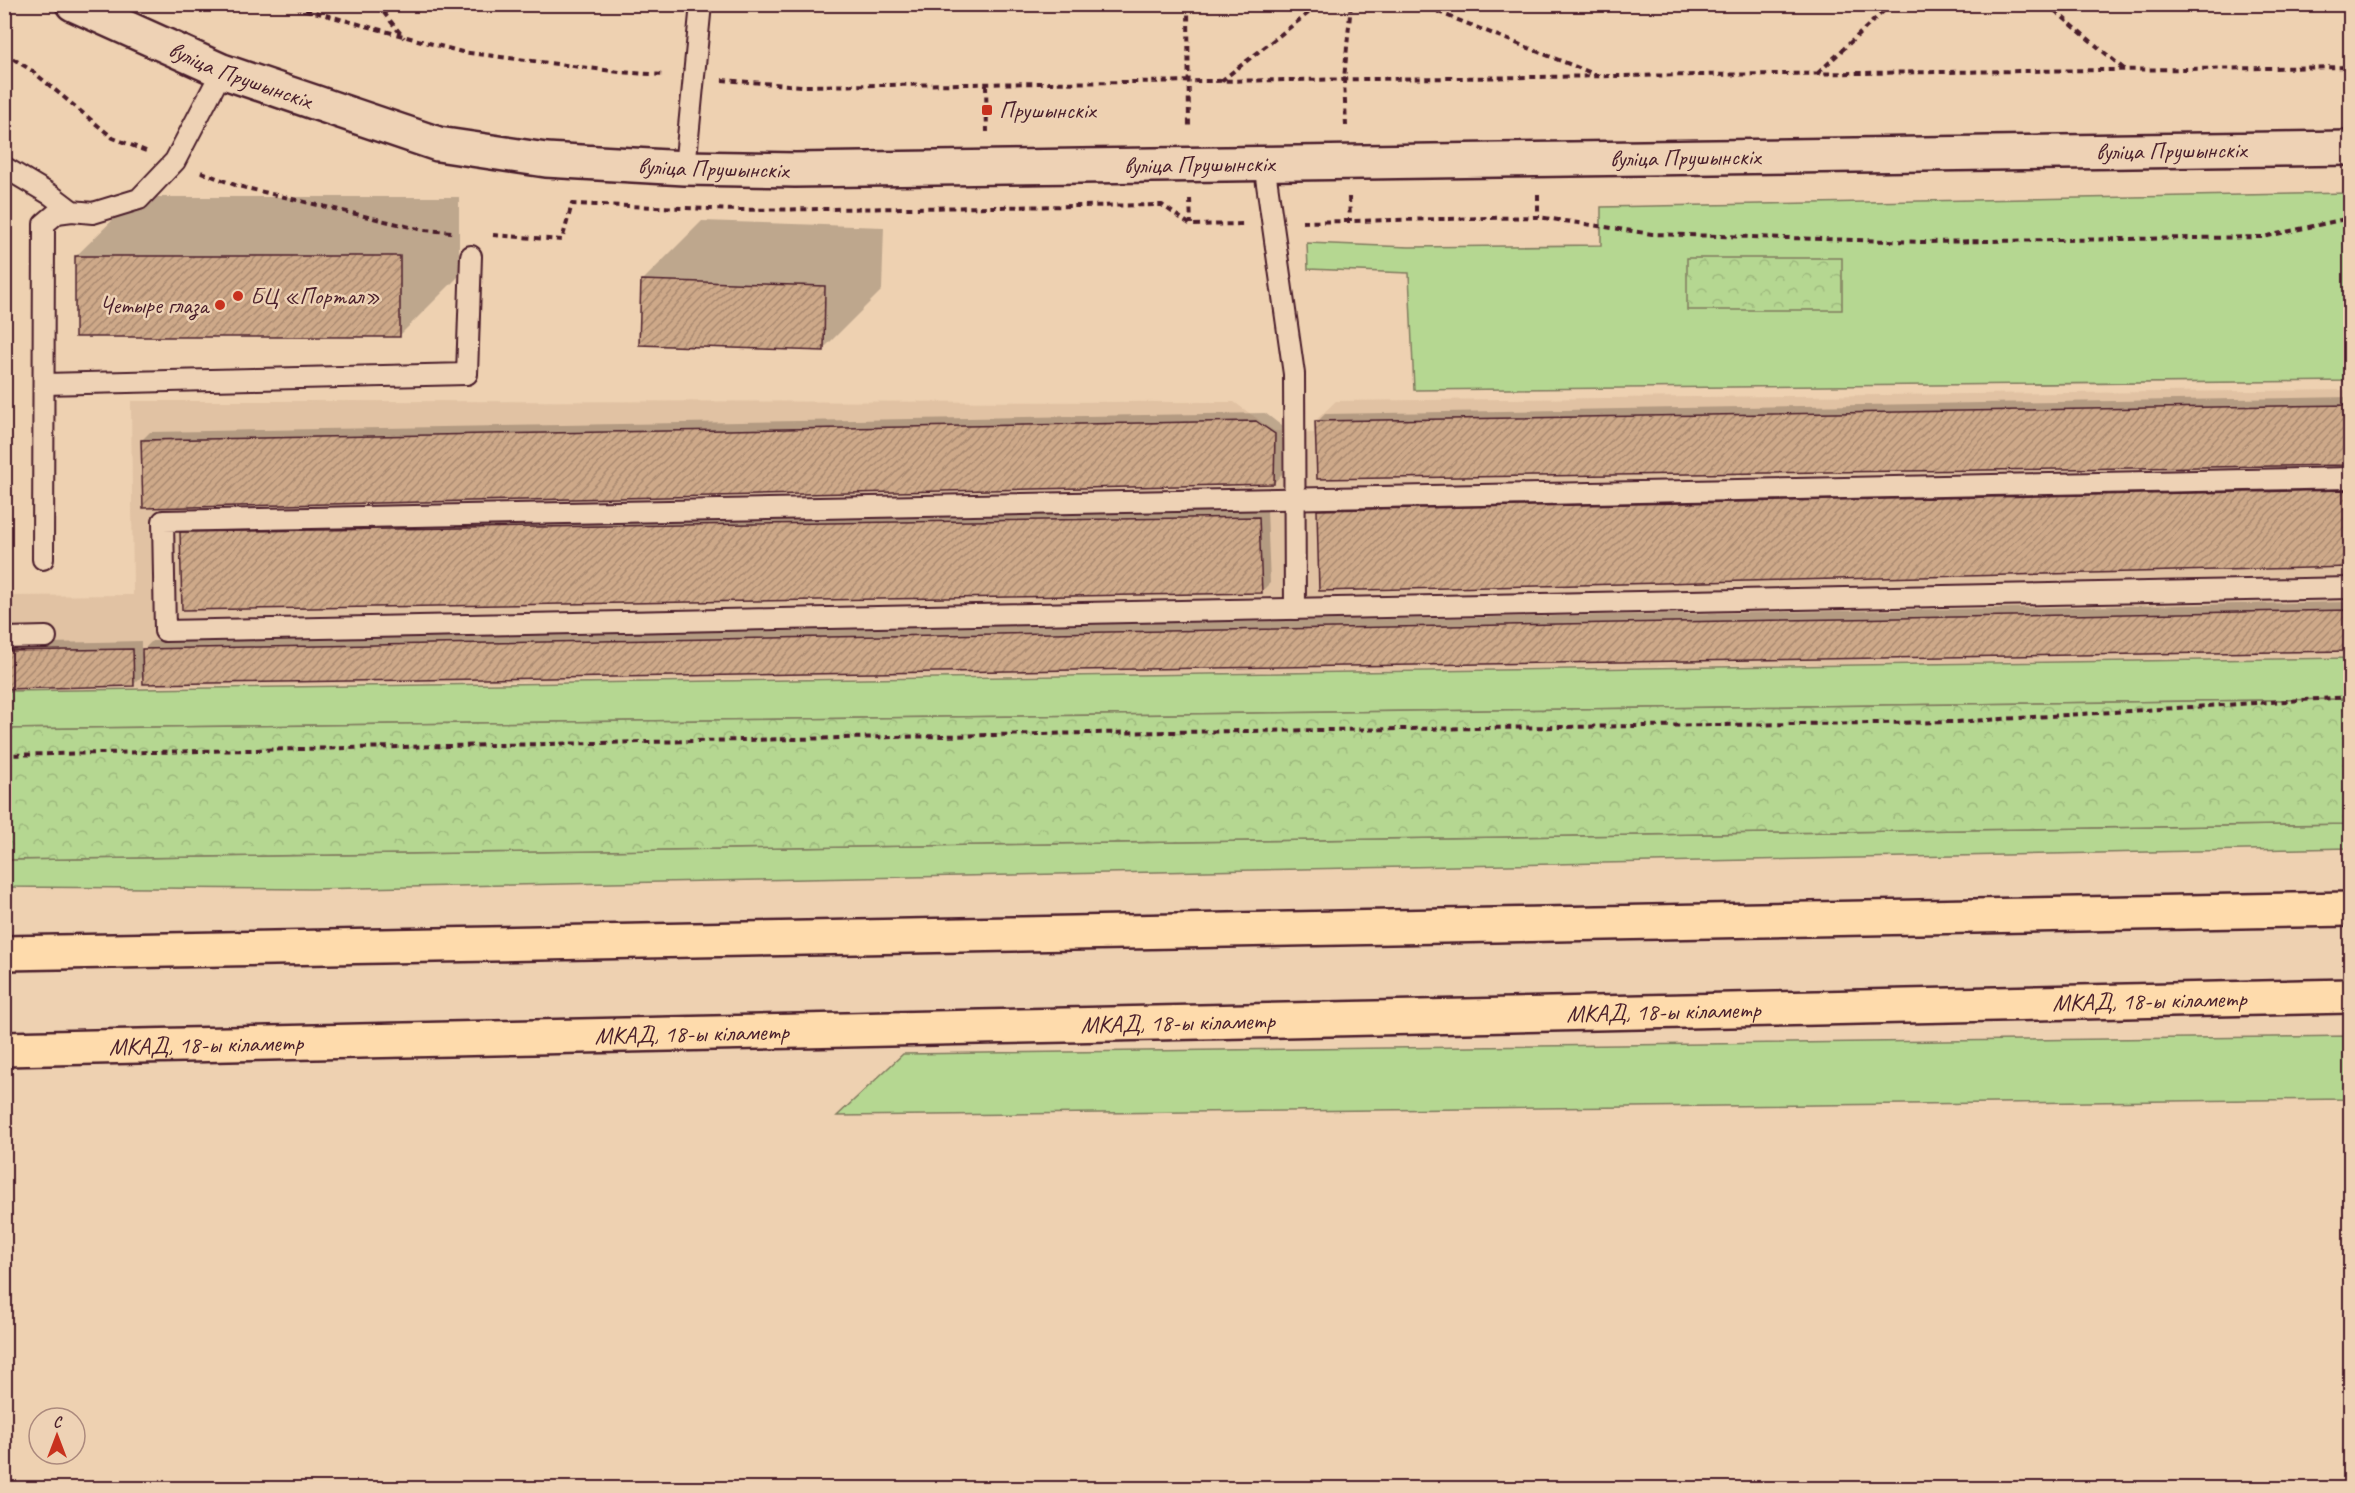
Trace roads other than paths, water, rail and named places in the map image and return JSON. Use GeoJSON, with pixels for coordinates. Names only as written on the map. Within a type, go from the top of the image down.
{"type":"FeatureCollection","features":[{"type":"Feature","properties":{"kind":"highway"},"geometry":{"type":"LineString","coordinates":[[4,953],[2350,909]]}},
{"type":"Feature","properties":{"kind":"highway","name":"МКАД, 18-ы кіламетр"},"geometry":{"type":"LineString","coordinates":[[4,1049],[2350,996]]}},
{"type":"Feature","properties":{"kind":"street","name":"вуліца Прушынскіх"},"geometry":{"type":"LineString","coordinates":[[73,4],[222,71],[438,144],[546,160],[685,168],[795,170],[2350,148]]}},
{"type":"Feature","properties":{"kind":"lane"},"geometry":{"type":"LineString","coordinates":[[685,168],[701,4]]}},
{"type":"Feature","properties":{"kind":"lane"},"geometry":{"type":"LineString","coordinates":[[44,559],[44,224],[57,213],[72,211],[93,213],[139,199],[175,162],[222,71]]}},
{"type":"Feature","properties":{"kind":"lane"},"geometry":{"type":"LineString","coordinates":[[1264,163],[1294,374],[1295,609]]}},
{"type":"Feature","properties":{"kind":"lane"},"geometry":{"type":"LineString","coordinates":[[4,166],[72,211]]}},
{"type":"Feature","properties":{"kind":"lane"},"geometry":{"type":"LineString","coordinates":[[44,384],[467,374],[471,256]]}},
{"type":"Feature","properties":{"kind":"lane"},"geometry":{"type":"LineString","coordinates":[[2350,478],[163,521],[165,631],[2350,588]]}},
{"type":"Feature","properties":{"kind":"lane"},"geometry":{"type":"LineString","coordinates":[[4,638],[46,637]]}},
{"type":"Feature","properties":{"kind":"place","name":"Прушынскіх"},"geometry":{"type":"Point","coordinates":[987,110]}},
{"type":"Feature","properties":{"kind":"place","name":"БЦ «Портал»"},"geometry":{"type":"Point","coordinates":[238,296]}},
{"type":"Feature","properties":{"kind":"place","name":"Четыре глаза"},"geometry":{"type":"Point","coordinates":[220,305]}}]}
